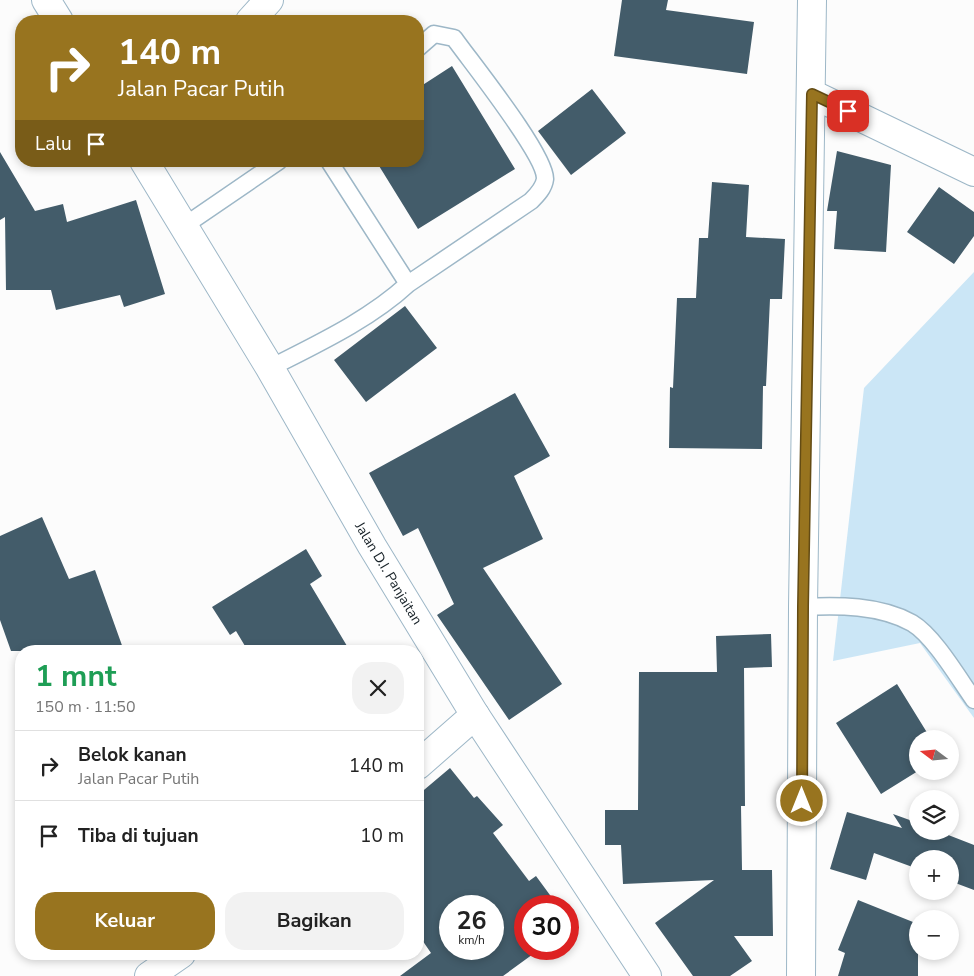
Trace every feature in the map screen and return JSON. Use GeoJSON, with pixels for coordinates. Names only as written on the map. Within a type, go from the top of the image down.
{"type":"FeatureCollection","features":[{"type":"Feature","properties":{"kind":"street"},"geometry":{"type":"LineString","coordinates":[[46,0],[55,15]]}},
{"type":"Feature","properties":{"kind":"street"},"geometry":{"type":"LineString","coordinates":[[255,15],[269,0]]}},
{"type":"Feature","properties":{"kind":"street"},"geometry":{"type":"LineString","coordinates":[[802,976],[803,607],[812,0]]}},
{"type":"Feature","properties":{"kind":"street"},"geometry":{"type":"LineString","coordinates":[[812,94],[974,172]]}},
{"type":"Feature","properties":{"kind":"street","name":"Jalan D.I. Panjaitan"},"geometry":{"type":"LineString","coordinates":[[148,167],[270,368],[372,546],[475,715],[647,976]]}},
{"type":"Feature","properties":{"kind":"street"},"geometry":{"type":"LineString","coordinates":[[424,760],[475,715]]}},
{"type":"Feature","properties":{"kind":"street"},"geometry":{"type":"LineString","coordinates":[[149,976],[172,960]]}},
{"type":"Feature","properties":{"kind":"lane"},"geometry":{"type":"LineString","coordinates":[[270,368],[316,344],[386,302],[408,284],[531,201],[543,188],[544,170],[528,141],[454,38],[434,34],[424,43]]}},
{"type":"Feature","properties":{"kind":"lane"},"geometry":{"type":"LineString","coordinates":[[184,226],[270,167]]}},
{"type":"Feature","properties":{"kind":"lane"},"geometry":{"type":"LineString","coordinates":[[333,167],[408,284]]}},
{"type":"Feature","properties":{"kind":"lane"},"geometry":{"type":"LineString","coordinates":[[803,607],[860,608],[888,613],[912,623],[942,653],[974,700]]}},
{"type":"Feature","properties":{"kind":"shaded area"},"geometry":{"type":"Polygon","coordinates":[[[974,272],[974,718],[920,643],[833,661],[864,388],[974,272]]]}},
{"type":"Feature","properties":{"kind":"building"},"geometry":{"type":"Polygon","coordinates":[[[622,0],[668,0],[666,10],[754,22],[747,74],[614,56],[622,0]]]}},
{"type":"Feature","properties":{"kind":"building"},"geometry":{"type":"Polygon","coordinates":[[[452,66],[515,169],[418,229],[380,167],[424,167],[424,84],[452,66]]]}},
{"type":"Feature","properties":{"kind":"building"},"geometry":{"type":"Polygon","coordinates":[[[592,89],[626,133],[571,175],[538,131],[592,89]]]}},
{"type":"Feature","properties":{"kind":"building"},"geometry":{"type":"Polygon","coordinates":[[[837,151],[891,165],[886,252],[834,249],[837,211],[827,211],[837,151]]]}},
{"type":"Feature","properties":{"kind":"building"},"geometry":{"type":"Polygon","coordinates":[[[0,152],[35,211],[63,204],[67,222],[136,200],[165,294],[124,307],[120,295],[56,310],[51,290],[6,290],[5,217],[0,220],[0,152]]]}},
{"type":"Feature","properties":{"kind":"building"},"geometry":{"type":"Polygon","coordinates":[[[712,182],[749,185],[746,237],[785,239],[782,299],[770,299],[766,386],[763,386],[762,449],[669,448],[670,387],[673,388],[677,298],[696,298],[699,238],[708,238],[712,182]]]}},
{"type":"Feature","properties":{"kind":"building"},"geometry":{"type":"Polygon","coordinates":[[[939,187],[974,212],[974,236],[954,264],[907,232],[939,187]]]}},
{"type":"Feature","properties":{"kind":"building"},"geometry":{"type":"Polygon","coordinates":[[[405,306],[437,348],[366,402],[334,360],[405,306]]]}},
{"type":"Feature","properties":{"kind":"building"},"geometry":{"type":"Polygon","coordinates":[[[515,393],[550,456],[514,476],[543,539],[483,568],[562,684],[509,720],[437,615],[454,604],[418,528],[403,536],[369,473],[515,393]]]}},
{"type":"Feature","properties":{"kind":"building"},"geometry":{"type":"Polygon","coordinates":[[[42,517],[69,579],[95,570],[122,645],[15,645],[15,651],[11,651],[0,620],[0,536],[42,517]]]}},
{"type":"Feature","properties":{"kind":"building"},"geometry":{"type":"Polygon","coordinates":[[[306,549],[322,576],[310,584],[346,645],[244,645],[236,631],[230,635],[212,607],[306,549]]]}},
{"type":"Feature","properties":{"kind":"building"},"geometry":{"type":"Polygon","coordinates":[[[771,634],[772,667],[744,668],[745,806],[741,806],[742,870],[772,870],[773,936],[734,936],[752,961],[730,976],[693,976],[655,923],[714,880],[623,884],[621,845],[605,845],[605,810],[638,810],[639,672],[717,672],[716,636],[771,634]]]}},
{"type":"Feature","properties":{"kind":"building"},"geometry":{"type":"Polygon","coordinates":[[[897,684],[925,730],[909,730],[909,777],[881,794],[836,723],[897,684]]]}},
{"type":"Feature","properties":{"kind":"building"},"geometry":{"type":"Polygon","coordinates":[[[450,768],[474,798],[477,796],[503,825],[493,833],[529,881],[536,876],[550,895],[514,895],[514,960],[525,960],[503,976],[400,976],[431,953],[424,943],[424,790],[450,768]]]}},
{"type":"Feature","properties":{"kind":"building"},"geometry":{"type":"Polygon","coordinates":[[[847,812],[902,828],[893,814],[909,820],[909,840],[959,839],[974,845],[974,890],[959,884],[959,850],[909,850],[909,866],[874,853],[866,880],[830,869],[847,812]]]}},
{"type":"Feature","properties":{"kind":"building"},"geometry":{"type":"Polygon","coordinates":[[[858,900],[909,920],[909,960],[918,960],[918,976],[838,976],[845,953],[838,950],[858,900]]]}},
{"type":"Feature","properties":{"kind":"route"},"geometry":{"type":"LineString","coordinates":[[802,801],[803,607],[812,94],[848,111]]}}]}
